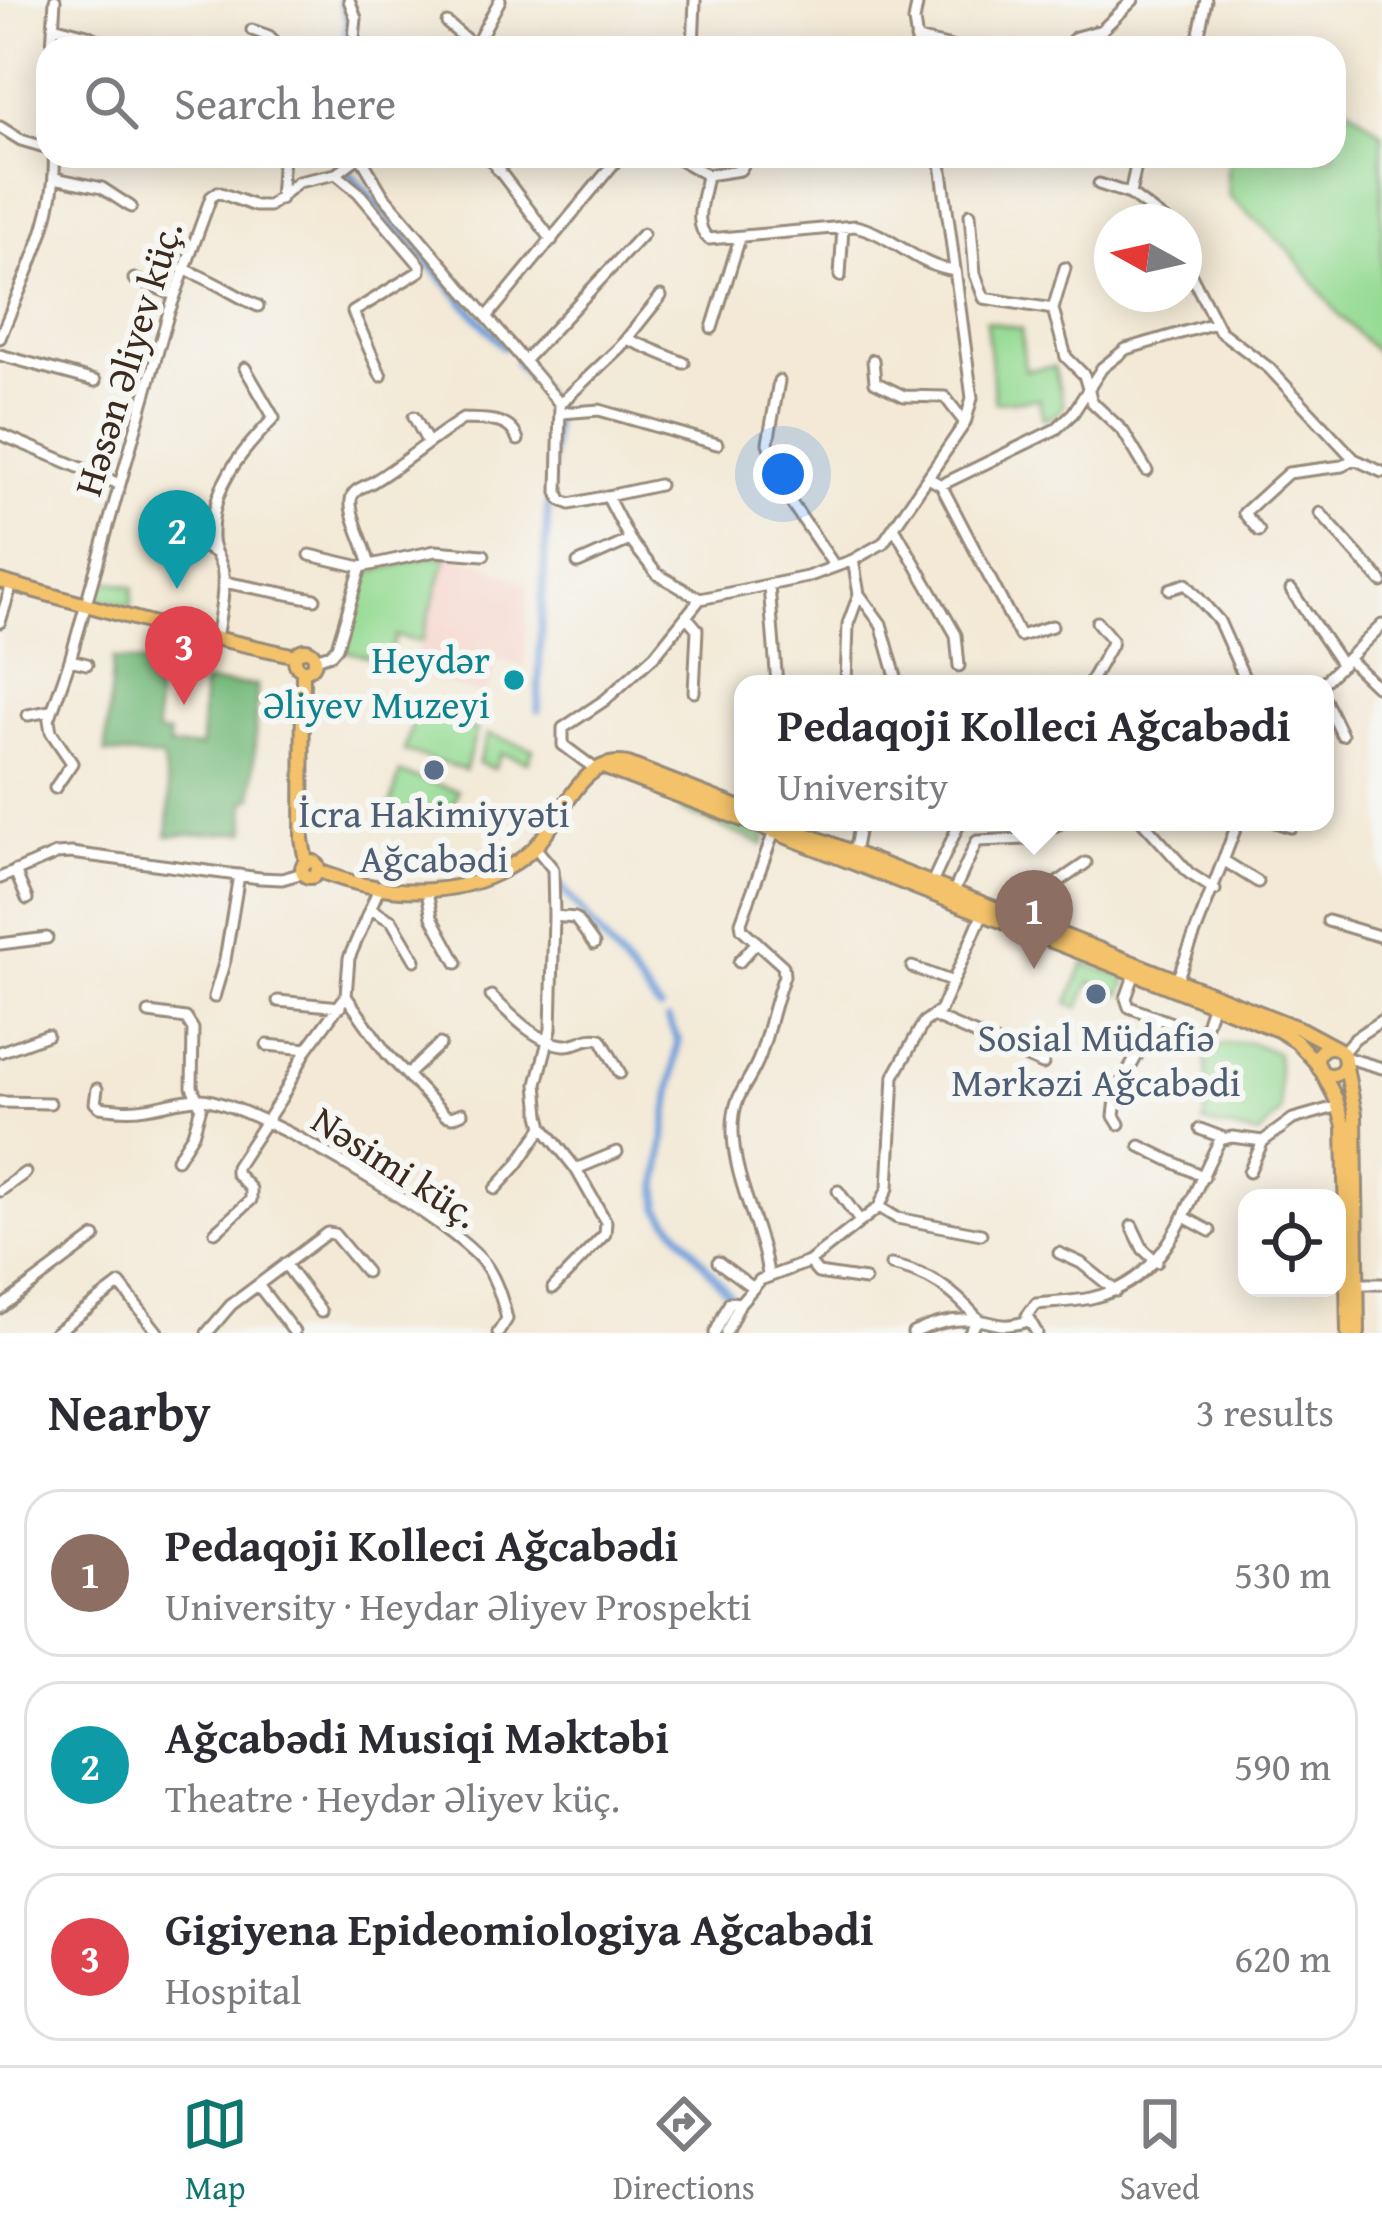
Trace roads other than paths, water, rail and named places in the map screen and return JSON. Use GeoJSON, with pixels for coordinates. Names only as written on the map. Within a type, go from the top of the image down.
{"type":"FeatureCollection","features":[{"type":"Feature","properties":{"kind":"main road"},"geometry":{"type":"LineString","coordinates":[[6,583],[216,639],[296,656],[308,651],[315,658],[314,666],[303,670]]}},
{"type":"Feature","properties":{"kind":"main road"},"geometry":{"type":"LineString","coordinates":[[296,656],[303,670],[302,838],[309,878],[319,872],[427,892],[447,891],[478,880],[536,847],[594,769],[608,762],[628,764],[734,805]]}},
{"type":"Feature","properties":{"kind":"main road"},"geometry":{"type":"LineString","coordinates":[[594,769],[617,771],[734,816]]}},
{"type":"Feature","properties":{"kind":"main road"},"geometry":{"type":"LineString","coordinates":[[785,831],[1135,973],[1176,984],[1290,1036],[1329,1075],[1338,1073],[1342,1054]]}},
{"type":"Feature","properties":{"kind":"main road"},"geometry":{"type":"LineString","coordinates":[[816,831],[854,853],[1176,984],[1301,1029],[1342,1054],[1355,1114],[1346,1333]]}},
{"type":"Feature","properties":{"kind":"main road"},"geometry":{"type":"LineString","coordinates":[[1342,1054],[1325,1049],[1319,1055],[1320,1068],[1339,1106],[1346,1143],[1347,1284],[1358,1333]]}},
{"type":"Feature","properties":{"kind":"street"},"geometry":{"type":"LineString","coordinates":[[53,36],[55,0]]}},
{"type":"Feature","properties":{"kind":"street"},"geometry":{"type":"LineString","coordinates":[[349,0],[356,18],[354,36]]}},
{"type":"Feature","properties":{"kind":"street"},"geometry":{"type":"LineString","coordinates":[[480,36],[500,0]]}},
{"type":"Feature","properties":{"kind":"street"},"geometry":{"type":"LineString","coordinates":[[694,36],[695,0]]}},
{"type":"Feature","properties":{"kind":"street"},"geometry":{"type":"LineString","coordinates":[[916,36],[918,0]]}},
{"type":"Feature","properties":{"kind":"street"},"geometry":{"type":"LineString","coordinates":[[1080,36],[1102,30],[1133,0]]}},
{"type":"Feature","properties":{"kind":"street"},"geometry":{"type":"LineString","coordinates":[[1198,36],[1206,0]]}},
{"type":"Feature","properties":{"kind":"street"},"geometry":{"type":"LineString","coordinates":[[447,23],[462,36]]}},
{"type":"Feature","properties":{"kind":"street"},"geometry":{"type":"LineString","coordinates":[[53,26],[80,36]]}},
{"type":"Feature","properties":{"kind":"street"},"geometry":{"type":"LineString","coordinates":[[252,30],[269,36]]}},
{"type":"Feature","properties":{"kind":"street"},"geometry":{"type":"LineString","coordinates":[[0,128],[36,144]]}},
{"type":"Feature","properties":{"kind":"street"},"geometry":{"type":"LineString","coordinates":[[0,338],[45,223],[55,168]]}},
{"type":"Feature","properties":{"kind":"street"},"geometry":{"type":"LineString","coordinates":[[280,199],[283,168]]}},
{"type":"Feature","properties":{"kind":"street","name":"Həsən Əliyev küç."},"geometry":{"type":"LineString","coordinates":[[50,711],[70,660],[175,295],[211,197],[218,192],[263,208],[298,182],[336,174],[343,168]]}},
{"type":"Feature","properties":{"kind":"street"},"geometry":{"type":"LineString","coordinates":[[363,168],[561,408],[561,500],[570,505],[658,485]]}},
{"type":"Feature","properties":{"kind":"street"},"geometry":{"type":"LineString","coordinates":[[487,317],[610,168]]}},
{"type":"Feature","properties":{"kind":"street"},"geometry":{"type":"LineString","coordinates":[[695,168],[707,175],[741,168]]}},
{"type":"Feature","properties":{"kind":"street"},"geometry":{"type":"LineString","coordinates":[[594,769],[563,745],[563,728],[605,700],[655,655],[700,599],[769,586],[853,560],[883,543],[936,482],[973,398],[942,168]]}},
{"type":"Feature","properties":{"kind":"street"},"geometry":{"type":"LineString","coordinates":[[1130,194],[1135,168]]}},
{"type":"Feature","properties":{"kind":"street"},"geometry":{"type":"LineString","coordinates":[[497,170],[552,240]]}},
{"type":"Feature","properties":{"kind":"street"},"geometry":{"type":"LineString","coordinates":[[336,174],[421,265],[419,271],[353,312],[381,376]]}},
{"type":"Feature","properties":{"kind":"street"},"geometry":{"type":"LineString","coordinates":[[707,175],[700,230],[709,239],[866,228],[920,261],[956,271]]}},
{"type":"Feature","properties":{"kind":"street"},"geometry":{"type":"LineString","coordinates":[[55,178],[102,188],[130,207]]}},
{"type":"Feature","properties":{"kind":"street"},"geometry":{"type":"LineString","coordinates":[[1099,184],[1130,194],[1143,204]]}},
{"type":"Feature","properties":{"kind":"street"},"geometry":{"type":"LineString","coordinates":[[970,214],[975,274],[984,298],[1053,309]]}},
{"type":"Feature","properties":{"kind":"street"},"geometry":{"type":"LineString","coordinates":[[840,276],[843,227]]}},
{"type":"Feature","properties":{"kind":"street"},"geometry":{"type":"LineString","coordinates":[[525,360],[643,234]]}},
{"type":"Feature","properties":{"kind":"street"},"geometry":{"type":"LineString","coordinates":[[712,328],[740,238]]}},
{"type":"Feature","properties":{"kind":"street"},"geometry":{"type":"LineString","coordinates":[[1065,268],[1053,309],[1066,357],[1084,375],[1092,402],[1123,431],[1147,471]]}},
{"type":"Feature","properties":{"kind":"street"},"geometry":{"type":"LineString","coordinates":[[184,269],[258,306]]}},
{"type":"Feature","properties":{"kind":"street"},"geometry":{"type":"LineString","coordinates":[[134,279],[175,295]]}},
{"type":"Feature","properties":{"kind":"street"},"geometry":{"type":"LineString","coordinates":[[561,408],[661,296]]}},
{"type":"Feature","properties":{"kind":"street"},"geometry":{"type":"LineString","coordinates":[[1202,297],[1228,339],[1269,368],[1354,459],[1382,472]]}},
{"type":"Feature","properties":{"kind":"street"},"geometry":{"type":"LineString","coordinates":[[936,482],[982,468],[1065,422],[1102,368],[1126,349],[1215,323]]}},
{"type":"Feature","properties":{"kind":"street"},"geometry":{"type":"LineString","coordinates":[[627,339],[684,363]]}},
{"type":"Feature","properties":{"kind":"street"},"geometry":{"type":"LineString","coordinates":[[503,352],[513,345]]}},
{"type":"Feature","properties":{"kind":"street"},"geometry":{"type":"LineString","coordinates":[[0,355],[95,381]]}},
{"type":"Feature","properties":{"kind":"street"},"geometry":{"type":"LineString","coordinates":[[873,360],[875,382],[904,396],[945,397],[965,423]]}},
{"type":"Feature","properties":{"kind":"street"},"geometry":{"type":"LineString","coordinates":[[216,639],[224,582],[212,532],[225,476],[274,418],[245,368]]}},
{"type":"Feature","properties":{"kind":"street"},"geometry":{"type":"LineString","coordinates":[[779,381],[768,443],[786,495],[834,566]]}},
{"type":"Feature","properties":{"kind":"street"},"geometry":{"type":"LineString","coordinates":[[561,408],[599,410],[718,443]]}},
{"type":"Feature","properties":{"kind":"street"},"geometry":{"type":"LineString","coordinates":[[414,417],[428,443]]}},
{"type":"Feature","properties":{"kind":"street"},"geometry":{"type":"LineString","coordinates":[[315,658],[337,647],[365,565],[351,496],[463,419],[507,424],[518,440]]}},
{"type":"Feature","properties":{"kind":"street"},"geometry":{"type":"LineString","coordinates":[[1021,425],[1023,442]]}},
{"type":"Feature","properties":{"kind":"street"},"geometry":{"type":"LineString","coordinates":[[0,434],[119,484]]}},
{"type":"Feature","properties":{"kind":"street"},"geometry":{"type":"LineString","coordinates":[[1259,531],[1244,513],[1280,477],[1342,466],[1354,459]]}},
{"type":"Feature","properties":{"kind":"street"},"geometry":{"type":"LineString","coordinates":[[936,482],[1020,636],[1052,626]]}},
{"type":"Feature","properties":{"kind":"street"},"geometry":{"type":"LineString","coordinates":[[607,496],[630,540],[657,574],[700,599]]}},
{"type":"Feature","properties":{"kind":"street"},"geometry":{"type":"LineString","coordinates":[[1320,512],[1382,582]]}},
{"type":"Feature","properties":{"kind":"street"},"geometry":{"type":"LineString","coordinates":[[895,530],[956,635],[958,666]]}},
{"type":"Feature","properties":{"kind":"street"},"geometry":{"type":"LineString","coordinates":[[187,538],[214,552]]}},
{"type":"Feature","properties":{"kind":"street"},"geometry":{"type":"LineString","coordinates":[[578,563],[630,540]]}},
{"type":"Feature","properties":{"kind":"street"},"geometry":{"type":"LineString","coordinates":[[310,555],[365,565],[436,551],[484,555]]}},
{"type":"Feature","properties":{"kind":"street"},"geometry":{"type":"LineString","coordinates":[[853,560],[859,594],[881,624],[895,675]]}},
{"type":"Feature","properties":{"kind":"street"},"geometry":{"type":"LineString","coordinates":[[224,582],[315,599]]}},
{"type":"Feature","properties":{"kind":"street"},"geometry":{"type":"LineString","coordinates":[[0,622],[6,583]]}},
{"type":"Feature","properties":{"kind":"street"},"geometry":{"type":"LineString","coordinates":[[1169,589],[1186,584],[1219,621],[1243,675]]}},
{"type":"Feature","properties":{"kind":"street"},"geometry":{"type":"LineString","coordinates":[[769,586],[776,675]]}},
{"type":"Feature","properties":{"kind":"street"},"geometry":{"type":"LineString","coordinates":[[1291,590],[1345,662],[1376,686]]}},
{"type":"Feature","properties":{"kind":"street"},"geometry":{"type":"LineString","coordinates":[[846,675],[848,624],[859,594]]}},
{"type":"Feature","properties":{"kind":"street"},"geometry":{"type":"LineString","coordinates":[[686,616],[697,629],[694,692]]}},
{"type":"Feature","properties":{"kind":"street"},"geometry":{"type":"LineString","coordinates":[[1094,675],[1112,640],[1097,622]]}},
{"type":"Feature","properties":{"kind":"street"},"geometry":{"type":"LineString","coordinates":[[1331,675],[1382,625]]}},
{"type":"Feature","properties":{"kind":"street"},"geometry":{"type":"LineString","coordinates":[[70,660],[87,664]]}},
{"type":"Feature","properties":{"kind":"street"},"geometry":{"type":"LineString","coordinates":[[28,715],[50,711],[51,733],[73,763],[55,788]]}},
{"type":"Feature","properties":{"kind":"street"},"geometry":{"type":"LineString","coordinates":[[1334,719],[1342,735]]}},
{"type":"Feature","properties":{"kind":"street"},"geometry":{"type":"LineString","coordinates":[[768,1275],[764,1249],[748,1213],[733,1136],[735,1101],[760,1054],[785,970],[742,929],[741,922],[774,831]]}},
{"type":"Feature","properties":{"kind":"street"},"geometry":{"type":"LineString","coordinates":[[854,853],[860,831]]}},
{"type":"Feature","properties":{"kind":"street"},"geometry":{"type":"LineString","coordinates":[[932,883],[956,831]]}},
{"type":"Feature","properties":{"kind":"street"},"geometry":{"type":"LineString","coordinates":[[954,891],[977,841],[1027,838],[1043,831]]}},
{"type":"Feature","properties":{"kind":"street"},"geometry":{"type":"LineString","coordinates":[[1151,831],[1189,873],[1215,890]]}},
{"type":"Feature","properties":{"kind":"street"},"geometry":{"type":"LineString","coordinates":[[1176,984],[1236,831]]}},
{"type":"Feature","properties":{"kind":"street"},"geometry":{"type":"LineString","coordinates":[[536,847],[553,869],[554,1002],[537,1084],[543,1127],[576,1169],[607,1222],[605,1234],[553,1288]]}},
{"type":"Feature","properties":{"kind":"street"},"geometry":{"type":"LineString","coordinates":[[0,878],[56,854],[71,853],[283,879],[304,868]]}},
{"type":"Feature","properties":{"kind":"street"},"geometry":{"type":"LineString","coordinates":[[1226,862],[1258,882]]}},
{"type":"Feature","properties":{"kind":"street"},"geometry":{"type":"LineString","coordinates":[[1021,918],[1035,898],[1086,863]]}},
{"type":"Feature","properties":{"kind":"street"},"geometry":{"type":"LineString","coordinates":[[16,872],[27,899]]}},
{"type":"Feature","properties":{"kind":"street"},"geometry":{"type":"LineString","coordinates":[[214,997],[239,875]]}},
{"type":"Feature","properties":{"kind":"street","name":"Nəsimi küç."},"geometry":{"type":"LineString","coordinates":[[214,1232],[251,1200],[250,1189],[236,1167],[346,996],[349,958],[380,886]]}},
{"type":"Feature","properties":{"kind":"street"},"geometry":{"type":"LineString","coordinates":[[427,892],[432,917],[458,963]]}},
{"type":"Feature","properties":{"kind":"street"},"geometry":{"type":"LineString","coordinates":[[370,909],[392,921],[415,960]]}},
{"type":"Feature","properties":{"kind":"street"},"geometry":{"type":"LineString","coordinates":[[726,1333],[752,1287],[768,1275],[809,1262],[879,1207],[888,1189],[894,1076],[925,1022],[935,1017],[983,913]]}},
{"type":"Feature","properties":{"kind":"street"},"geometry":{"type":"LineString","coordinates":[[554,916],[575,918],[594,944]]}},
{"type":"Feature","properties":{"kind":"street"},"geometry":{"type":"LineString","coordinates":[[1328,921],[1382,938]]}},
{"type":"Feature","properties":{"kind":"street"},"geometry":{"type":"LineString","coordinates":[[0,944],[46,938]]}},
{"type":"Feature","properties":{"kind":"street"},"geometry":{"type":"LineString","coordinates":[[740,962],[757,943]]}},
{"type":"Feature","properties":{"kind":"street"},"geometry":{"type":"LineString","coordinates":[[913,967],[953,982]]}},
{"type":"Feature","properties":{"kind":"street"},"geometry":{"type":"LineString","coordinates":[[1135,973],[1125,1003],[1158,1018],[1198,1033],[1205,1028],[1214,1004]]}},
{"type":"Feature","properties":{"kind":"street","name":"Nəsimi küç."},"geometry":{"type":"LineString","coordinates":[[346,996],[387,1054],[445,1114],[462,1113]]}},
{"type":"Feature","properties":{"kind":"street"},"geometry":{"type":"LineString","coordinates":[[491,996],[515,1019],[549,1040],[569,1045],[596,1036],[620,1073]]}},
{"type":"Feature","properties":{"kind":"street"},"geometry":{"type":"LineString","coordinates":[[278,1001],[340,1007]]}},
{"type":"Feature","properties":{"kind":"street"},"geometry":{"type":"LineString","coordinates":[[149,1013],[191,1022],[192,1087],[201,1107],[193,1134],[177,1159]]}},
{"type":"Feature","properties":{"kind":"street"},"geometry":{"type":"LineString","coordinates":[[935,1017],[1043,1064]]}},
{"type":"Feature","properties":{"kind":"street"},"geometry":{"type":"LineString","coordinates":[[1119,1124],[1114,1116],[1117,1091],[1158,1018]]}},
{"type":"Feature","properties":{"kind":"street"},"geometry":{"type":"LineString","coordinates":[[1382,1020],[1355,1038],[1342,1054],[1382,1068]]}},
{"type":"Feature","properties":{"kind":"street"},"geometry":{"type":"LineString","coordinates":[[0,1052],[47,1035]]}},
{"type":"Feature","properties":{"kind":"street"},"geometry":{"type":"LineString","coordinates":[[408,1074],[440,1044]]}},
{"type":"Feature","properties":{"kind":"street"},"geometry":{"type":"LineString","coordinates":[[268,1045],[308,1049]]}},
{"type":"Feature","properties":{"kind":"street","name":"Nəsimi küç."},"geometry":{"type":"LineString","coordinates":[[97,1089],[95,1102],[100,1107],[128,1110],[199,1098],[268,1120],[385,1188],[472,1250],[487,1268],[517,1333]]}},
{"type":"Feature","properties":{"kind":"street"},"geometry":{"type":"LineString","coordinates":[[0,1102],[50,1103]]}},
{"type":"Feature","properties":{"kind":"street"},"geometry":{"type":"LineString","coordinates":[[1249,1172],[1263,1142],[1293,1119],[1339,1106]]}},
{"type":"Feature","properties":{"kind":"street"},"geometry":{"type":"LineString","coordinates":[[495,1189],[543,1127]]}},
{"type":"Feature","properties":{"kind":"street"},"geometry":{"type":"LineString","coordinates":[[1200,1129],[1223,1138],[1263,1142]]}},
{"type":"Feature","properties":{"kind":"street"},"geometry":{"type":"LineString","coordinates":[[1037,1333],[1028,1321],[1029,1311],[1037,1304],[1116,1291],[1156,1262],[1223,1138]]}},
{"type":"Feature","properties":{"kind":"street"},"geometry":{"type":"LineString","coordinates":[[1140,1146],[1204,1177]]}},
{"type":"Feature","properties":{"kind":"street"},"geometry":{"type":"LineString","coordinates":[[576,1169],[617,1152]]}},
{"type":"Feature","properties":{"kind":"street"},"geometry":{"type":"LineString","coordinates":[[0,1191],[25,1173]]}},
{"type":"Feature","properties":{"kind":"street"},"geometry":{"type":"LineString","coordinates":[[838,1191],[860,1221]]}},
{"type":"Feature","properties":{"kind":"street"},"geometry":{"type":"LineString","coordinates":[[879,1207],[897,1218],[981,1234]]}},
{"type":"Feature","properties":{"kind":"street"},"geometry":{"type":"LineString","coordinates":[[1184,1217],[1210,1231]]}},
{"type":"Feature","properties":{"kind":"street"},"geometry":{"type":"LineString","coordinates":[[1132,1226],[1143,1250],[1156,1262]]}},
{"type":"Feature","properties":{"kind":"street"},"geometry":{"type":"LineString","coordinates":[[207,1333],[231,1305],[328,1233],[366,1271]]}},
{"type":"Feature","properties":{"kind":"street"},"geometry":{"type":"LineString","coordinates":[[0,1308],[95,1237]]}},
{"type":"Feature","properties":{"kind":"street"},"geometry":{"type":"LineString","coordinates":[[1059,1253],[1082,1263],[1116,1291]]}},
{"type":"Feature","properties":{"kind":"street"},"geometry":{"type":"LineString","coordinates":[[718,1262],[752,1287]]}},
{"type":"Feature","properties":{"kind":"street"},"geometry":{"type":"LineString","coordinates":[[809,1262],[818,1273],[865,1280]]}},
{"type":"Feature","properties":{"kind":"street"},"geometry":{"type":"LineString","coordinates":[[284,1264],[320,1312]]}},
{"type":"Feature","properties":{"kind":"street"},"geometry":{"type":"LineString","coordinates":[[891,1265],[931,1277],[957,1294],[978,1319]]}},
{"type":"Feature","properties":{"kind":"street"},"geometry":{"type":"LineString","coordinates":[[55,1333],[120,1284],[158,1333]]}},
{"type":"Feature","properties":{"kind":"street"},"geometry":{"type":"LineString","coordinates":[[1347,1284],[1382,1284]]}},
{"type":"Feature","properties":{"kind":"street"},"geometry":{"type":"LineString","coordinates":[[258,1285],[294,1332]]}},
{"type":"Feature","properties":{"kind":"street"},"geometry":{"type":"LineString","coordinates":[[715,1333],[730,1302],[740,1303]]}},
{"type":"Feature","properties":{"kind":"street"},"geometry":{"type":"LineString","coordinates":[[498,1333],[507,1319]]}},
{"type":"Feature","properties":{"kind":"street"},"geometry":{"type":"LineString","coordinates":[[914,1333],[954,1320],[978,1319],[997,1327],[1028,1321]]}},
{"type":"Feature","properties":{"kind":"street"},"geometry":{"type":"LineString","coordinates":[[970,1333],[978,1319]]}},
{"type":"Feature","properties":{"kind":"waterway"},"geometry":{"type":"LineString","coordinates":[[341,0],[348,18],[346,36]]}},
{"type":"Feature","properties":{"kind":"waterway"},"geometry":{"type":"LineString","coordinates":[[348,172],[504,347]]}},
{"type":"Feature","properties":{"kind":"waterway"},"geometry":{"type":"LineString","coordinates":[[517,362],[528,376]]}},
{"type":"Feature","properties":{"kind":"waterway"},"geometry":{"type":"LineString","coordinates":[[540,390],[554,409],[541,622]]}},
{"type":"Feature","properties":{"kind":"waterway"},"geometry":{"type":"LineString","coordinates":[[538,710],[541,622]]}},
{"type":"Feature","properties":{"kind":"waterway"},"geometry":{"type":"LineString","coordinates":[[559,884],[660,1009]]}},
{"type":"Feature","properties":{"kind":"waterway"},"geometry":{"type":"LineString","coordinates":[[668,1020],[678,1040],[659,1208],[732,1298]]}},
{"type":"Feature","properties":{"kind":"place","name":"Ağcabədi Musiqi Məktəbi"},"geometry":{"type":"Point","coordinates":[177,589]}},
{"type":"Feature","properties":{"kind":"place","name":"Heydər Əliyev Muzeyi"},"geometry":{"type":"Point","coordinates":[514,680]}},
{"type":"Feature","properties":{"kind":"place","name":"Gigiyena Epideomiologiya Ağcabədi"},"geometry":{"type":"Point","coordinates":[184,705]}},
{"type":"Feature","properties":{"kind":"place","name":"İcra Hakimiyyəti Ağcabədi"},"geometry":{"type":"Point","coordinates":[434,770]}},
{"type":"Feature","properties":{"kind":"place","name":"Pedaqoji Kolleci Ağcabədi"},"geometry":{"type":"Point","coordinates":[1034,969]}},
{"type":"Feature","properties":{"kind":"place","name":"Sosial Müdafiə Mərkəzi Ağcabədi"},"geometry":{"type":"Point","coordinates":[1096,994]}}]}
